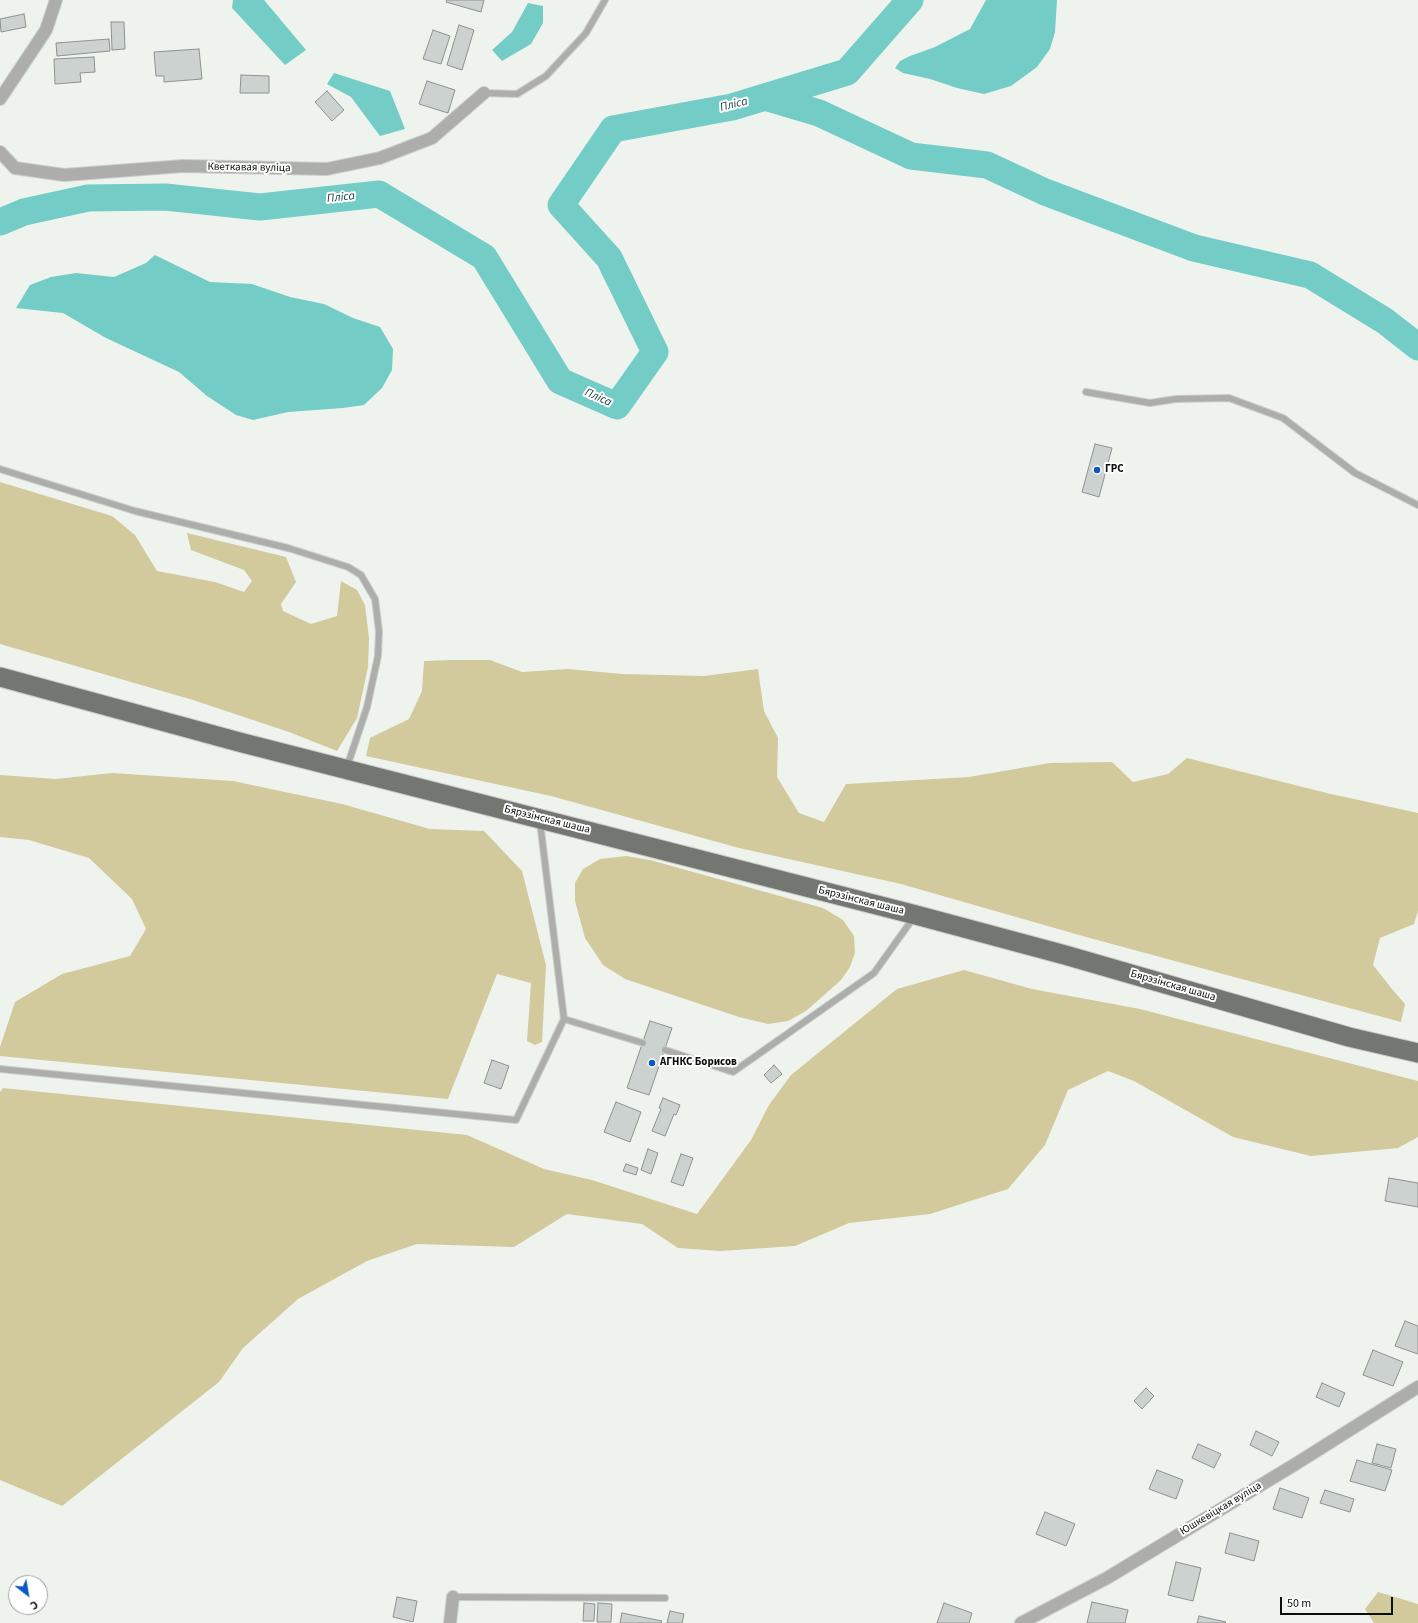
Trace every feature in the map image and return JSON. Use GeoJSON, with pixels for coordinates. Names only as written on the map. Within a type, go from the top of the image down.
{"type":"FeatureCollection","features":[{"type":"Feature","properties":{"kind":"main road","name":"Бярэзінская шаша"},"geometry":{"type":"LineString","coordinates":[[0,677],[239,742],[916,915],[1065,955],[1349,1037],[1418,1053]]}},
{"type":"Feature","properties":{"kind":"street"},"geometry":{"type":"LineString","coordinates":[[0,99],[46,30],[56,0]]}},
{"type":"Feature","properties":{"kind":"street","name":"Кветкавая вуліца"},"geometry":{"type":"LineString","coordinates":[[0,152],[15,168],[64,175],[183,166],[327,169],[380,158],[432,138],[484,93]]}},
{"type":"Feature","properties":{"kind":"street","name":"Юшкевіцкая вуліца"},"geometry":{"type":"LineString","coordinates":[[1021,1623],[1107,1578],[1294,1465],[1418,1387]]}},
{"type":"Feature","properties":{"kind":"street"},"geometry":{"type":"LineString","coordinates":[[450,1623],[453,1597]]}},
{"type":"Feature","properties":{"kind":"lane"},"geometry":{"type":"LineString","coordinates":[[484,93],[517,94],[546,76],[586,33],[605,0]]}},
{"type":"Feature","properties":{"kind":"lane"},"geometry":{"type":"LineString","coordinates":[[1086,392],[1150,403],[1176,399],[1229,398],[1283,418],[1355,472],[1418,505]]}},
{"type":"Feature","properties":{"kind":"lane"},"geometry":{"type":"LineString","coordinates":[[0,469],[135,510],[288,548],[348,567],[361,575],[375,598],[379,631],[378,656],[367,708],[346,769]]}},
{"type":"Feature","properties":{"kind":"lane"},"geometry":{"type":"LineString","coordinates":[[0,1069],[516,1120],[564,1019],[539,818]]}},
{"type":"Feature","properties":{"kind":"lane"},"geometry":{"type":"LineString","coordinates":[[665,1050],[733,1072],[874,973],[916,915]]}},
{"type":"Feature","properties":{"kind":"lane"},"geometry":{"type":"LineString","coordinates":[[564,1019],[642,1043]]}},
{"type":"Feature","properties":{"kind":"lane"},"geometry":{"type":"LineString","coordinates":[[453,1597],[665,1598]]}},
{"type":"Feature","properties":{"kind":"shaded area"},"geometry":{"type":"Polygon","coordinates":[[[0,482],[112,516],[135,535],[157,571],[215,582],[244,592],[252,581],[244,570],[191,550],[187,533],[286,557],[296,582],[281,604],[283,611],[311,624],[337,616],[341,581],[357,590],[365,605],[369,638],[368,667],[357,718],[337,751],[289,732],[193,700],[0,644],[0,482]]]}},
{"type":"Feature","properties":{"kind":"shaded area"},"geometry":{"type":"Polygon","coordinates":[[[490,660],[522,672],[568,669],[622,674],[704,676],[758,669],[764,711],[778,738],[777,777],[799,813],[824,822],[846,784],[969,777],[1050,763],[1112,762],[1133,782],[1168,774],[1187,758],[1331,794],[1418,813],[1418,911],[1414,924],[1380,938],[1373,965],[1405,1004],[1401,1022],[1086,937],[901,884],[739,848],[551,796],[366,756],[370,738],[409,719],[422,691],[424,661],[490,660]]]}},
{"type":"Feature","properties":{"kind":"shaded area"},"geometry":{"type":"Polygon","coordinates":[[[112,773],[233,781],[342,804],[430,829],[484,831],[522,871],[546,965],[542,1042],[535,1045],[527,1041],[531,983],[497,974],[448,1099],[0,1056],[0,1047],[15,1002],[62,974],[130,956],[146,929],[132,899],[89,858],[29,840],[0,837],[0,775],[56,779],[112,773]]]}},
{"type":"Feature","properties":{"kind":"shaded area"},"geometry":{"type":"Polygon","coordinates":[[[626,856],[650,860],[823,908],[843,920],[854,936],[855,953],[850,967],[841,980],[806,1011],[788,1021],[768,1024],[739,1017],[625,979],[603,965],[585,938],[575,901],[575,883],[583,869],[600,859],[626,856]]]}},
{"type":"Feature","properties":{"kind":"shaded area"},"geometry":{"type":"Polygon","coordinates":[[[964,970],[1032,989],[1140,1009],[1418,1081],[1418,1137],[1398,1148],[1311,1156],[1233,1137],[1134,1081],[1108,1071],[1068,1090],[1045,1145],[1008,1189],[930,1214],[849,1223],[795,1246],[720,1251],[678,1248],[642,1224],[567,1214],[514,1247],[417,1244],[367,1261],[298,1299],[243,1348],[219,1382],[62,1506],[0,1480],[0,1092],[3,1088],[467,1135],[544,1169],[592,1180],[697,1214],[751,1140],[769,1105],[791,1075],[897,989],[964,970]]]}},
{"type":"Feature","properties":{"kind":"shaded area"},"geometry":{"type":"Polygon","coordinates":[[[1378,1592],[1418,1604],[1418,1623],[1374,1623],[1365,1609],[1378,1592]]]}},
{"type":"Feature","properties":{"kind":"water"},"geometry":{"type":"Polygon","coordinates":[[[233,0],[264,0],[306,50],[285,65],[232,8],[233,0]]]}},
{"type":"Feature","properties":{"kind":"water"},"geometry":{"type":"Polygon","coordinates":[[[986,0],[1057,0],[1055,32],[1050,49],[1037,67],[1011,86],[984,94],[903,73],[895,68],[900,61],[935,47],[970,29],[986,0]]]}},
{"type":"Feature","properties":{"kind":"water"},"geometry":{"type":"Polygon","coordinates":[[[528,3],[543,6],[543,23],[531,44],[502,61],[492,50],[512,32],[528,3]]]}},
{"type":"Feature","properties":{"kind":"water"},"geometry":{"type":"Polygon","coordinates":[[[334,73],[390,91],[405,129],[380,136],[351,97],[327,84],[334,73]]]}},
{"type":"Feature","properties":{"kind":"water"},"geometry":{"type":"Polygon","coordinates":[[[155,255],[210,282],[252,284],[290,297],[324,304],[353,318],[380,327],[393,349],[392,370],[382,388],[364,405],[288,412],[253,420],[236,415],[207,396],[179,372],[106,338],[63,313],[16,308],[30,285],[51,277],[76,273],[114,277],[146,263],[155,255]]]}},
{"type":"Feature","properties":{"kind":"building"},"geometry":{"type":"Polygon","coordinates":[[[447,0],[484,0],[481,12],[446,2],[447,0]]]}},
{"type":"Feature","properties":{"kind":"building"},"geometry":{"type":"Polygon","coordinates":[[[24,14],[26,27],[1,32],[0,19],[24,14]]]}},
{"type":"Feature","properties":{"kind":"building"},"geometry":{"type":"Polygon","coordinates":[[[111,22],[124,22],[125,49],[112,50],[111,22]]]}},
{"type":"Feature","properties":{"kind":"building"},"geometry":{"type":"Polygon","coordinates":[[[459,25],[474,30],[462,70],[447,65],[459,25]]]}},
{"type":"Feature","properties":{"kind":"building"},"geometry":{"type":"Polygon","coordinates":[[[433,30],[450,36],[441,64],[423,59],[433,30]]]}},
{"type":"Feature","properties":{"kind":"building"},"geometry":{"type":"Polygon","coordinates":[[[109,39],[110,51],[57,56],[56,43],[109,39]]]}},
{"type":"Feature","properties":{"kind":"building"},"geometry":{"type":"Polygon","coordinates":[[[199,49],[202,79],[164,82],[164,76],[156,76],[154,52],[199,49]]]}},
{"type":"Feature","properties":{"kind":"building"},"geometry":{"type":"Polygon","coordinates":[[[94,57],[95,72],[80,73],[81,82],[55,84],[54,59],[94,57]]]}},
{"type":"Feature","properties":{"kind":"building"},"geometry":{"type":"Polygon","coordinates":[[[241,75],[269,76],[269,93],[240,93],[241,75]]]}},
{"type":"Feature","properties":{"kind":"building"},"geometry":{"type":"Polygon","coordinates":[[[427,81],[455,90],[448,113],[419,104],[427,81]]]}},
{"type":"Feature","properties":{"kind":"building"},"geometry":{"type":"Polygon","coordinates":[[[327,91],[344,110],[332,121],[315,102],[327,91]]]}},
{"type":"Feature","properties":{"kind":"building","name":"ГРС"},"geometry":{"type":"Polygon","coordinates":[[[1095,444],[1112,448],[1099,497],[1082,492],[1095,444]]]}},
{"type":"Feature","properties":{"kind":"building"},"geometry":{"type":"Polygon","coordinates":[[[650,1021],[672,1028],[649,1095],[627,1088],[650,1021]]]}},
{"type":"Feature","properties":{"kind":"building"},"geometry":{"type":"Polygon","coordinates":[[[492,1060],[509,1066],[501,1089],[484,1083],[492,1060]]]}},
{"type":"Feature","properties":{"kind":"building"},"geometry":{"type":"Polygon","coordinates":[[[774,1065],[782,1074],[771,1083],[764,1075],[774,1065]]]}},
{"type":"Feature","properties":{"kind":"building"},"geometry":{"type":"Polygon","coordinates":[[[663,1098],[680,1105],[676,1115],[674,1114],[665,1136],[652,1131],[661,1109],[659,1108],[663,1098]]]}},
{"type":"Feature","properties":{"kind":"building"},"geometry":{"type":"Polygon","coordinates":[[[616,1102],[641,1112],[630,1142],[604,1132],[616,1102]]]}},
{"type":"Feature","properties":{"kind":"building"},"geometry":{"type":"Polygon","coordinates":[[[648,1149],[658,1153],[651,1174],[641,1170],[648,1149]]]}},
{"type":"Feature","properties":{"kind":"building"},"geometry":{"type":"Polygon","coordinates":[[[681,1154],[693,1158],[683,1186],[671,1182],[681,1154]]]}},
{"type":"Feature","properties":{"kind":"building"},"geometry":{"type":"Polygon","coordinates":[[[626,1164],[638,1168],[636,1175],[623,1171],[626,1164]]]}},
{"type":"Feature","properties":{"kind":"building"},"geometry":{"type":"Polygon","coordinates":[[[1389,1178],[1418,1183],[1418,1207],[1385,1201],[1389,1178]]]}},
{"type":"Feature","properties":{"kind":"building"},"geometry":{"type":"Polygon","coordinates":[[[1405,1321],[1418,1326],[1418,1354],[1395,1346],[1405,1321]]]}},
{"type":"Feature","properties":{"kind":"building"},"geometry":{"type":"Polygon","coordinates":[[[1373,1350],[1403,1362],[1393,1386],[1363,1375],[1373,1350]]]}},
{"type":"Feature","properties":{"kind":"building"},"geometry":{"type":"Polygon","coordinates":[[[1322,1383],[1345,1393],[1339,1407],[1316,1397],[1322,1383]]]}},
{"type":"Feature","properties":{"kind":"building"},"geometry":{"type":"Polygon","coordinates":[[[1146,1388],[1154,1396],[1142,1409],[1134,1401],[1146,1388]]]}},
{"type":"Feature","properties":{"kind":"building"},"geometry":{"type":"Polygon","coordinates":[[[1256,1431],[1279,1442],[1272,1456],[1250,1445],[1256,1431]]]}},
{"type":"Feature","properties":{"kind":"building"},"geometry":{"type":"Polygon","coordinates":[[[1198,1444],[1221,1454],[1214,1468],[1192,1458],[1198,1444]]]}},
{"type":"Feature","properties":{"kind":"building"},"geometry":{"type":"Polygon","coordinates":[[[1377,1444],[1396,1449],[1391,1468],[1372,1463],[1377,1444]]]}},
{"type":"Feature","properties":{"kind":"building"},"geometry":{"type":"Polygon","coordinates":[[[1357,1460],[1392,1470],[1385,1491],[1350,1481],[1357,1460]]]}},
{"type":"Feature","properties":{"kind":"building"},"geometry":{"type":"Polygon","coordinates":[[[1157,1470],[1183,1480],[1176,1499],[1149,1489],[1157,1470]]]}},
{"type":"Feature","properties":{"kind":"building"},"geometry":{"type":"Polygon","coordinates":[[[1280,1488],[1309,1498],[1302,1518],[1273,1509],[1280,1488]]]}},
{"type":"Feature","properties":{"kind":"building"},"geometry":{"type":"Polygon","coordinates":[[[1325,1490],[1354,1499],[1350,1512],[1320,1503],[1325,1490]]]}},
{"type":"Feature","properties":{"kind":"building"},"geometry":{"type":"Polygon","coordinates":[[[1045,1512],[1075,1524],[1066,1546],[1036,1534],[1045,1512]]]}},
{"type":"Feature","properties":{"kind":"building"},"geometry":{"type":"Polygon","coordinates":[[[1230,1533],[1259,1541],[1254,1561],[1225,1553],[1230,1533]]]}},
{"type":"Feature","properties":{"kind":"building"},"geometry":{"type":"Polygon","coordinates":[[[1176,1562],[1201,1568],[1193,1601],[1168,1595],[1176,1562]]]}},
{"type":"Feature","properties":{"kind":"building"},"geometry":{"type":"Polygon","coordinates":[[[397,1597],[417,1601],[413,1622],[393,1617],[397,1597]]]}},
{"type":"Feature","properties":{"kind":"building"},"geometry":{"type":"Polygon","coordinates":[[[1092,1602],[1128,1610],[1125,1623],[1087,1623],[1092,1602]]]}},
{"type":"Feature","properties":{"kind":"building"},"geometry":{"type":"Polygon","coordinates":[[[584,1603],[595,1604],[594,1621],[583,1621],[584,1603]]]}},
{"type":"Feature","properties":{"kind":"building"},"geometry":{"type":"Polygon","coordinates":[[[598,1603],[612,1604],[611,1622],[597,1622],[598,1603]]]}},
{"type":"Feature","properties":{"kind":"building"},"geometry":{"type":"Polygon","coordinates":[[[944,1603],[972,1613],[969,1623],[937,1623],[944,1603]]]}},
{"type":"Feature","properties":{"kind":"building"},"geometry":{"type":"Polygon","coordinates":[[[670,1611],[684,1614],[682,1623],[667,1623],[670,1611]]]}},
{"type":"Feature","properties":{"kind":"building"},"geometry":{"type":"Polygon","coordinates":[[[622,1613],[662,1621],[661,1623],[620,1623],[622,1613]]]}},
{"type":"Feature","properties":{"kind":"building"},"geometry":{"type":"Polygon","coordinates":[[[1199,1616],[1226,1622],[1197,1623],[1199,1616]]]}},
{"type":"Feature","properties":{"kind":"waterway","name":"Пліса"},"geometry":{"type":"LineString","coordinates":[[0,222],[24,212],[88,198],[165,197],[260,207],[379,194],[484,257],[560,381],[617,406],[655,352],[609,258],[561,205],[613,129],[732,107],[847,72],[910,0]]}},
{"type":"Feature","properties":{"kind":"waterway"},"geometry":{"type":"LineString","coordinates":[[765,97],[819,113],[911,156],[987,165],[1045,192],[1194,248],[1310,275],[1385,321],[1418,347]]}},
{"type":"Feature","properties":{"kind":"place","name":"ГРС"},"geometry":{"type":"Point","coordinates":[1097,470]}},
{"type":"Feature","properties":{"kind":"place","name":"АГНКС Борисов"},"geometry":{"type":"Point","coordinates":[652,1063]}}]}
